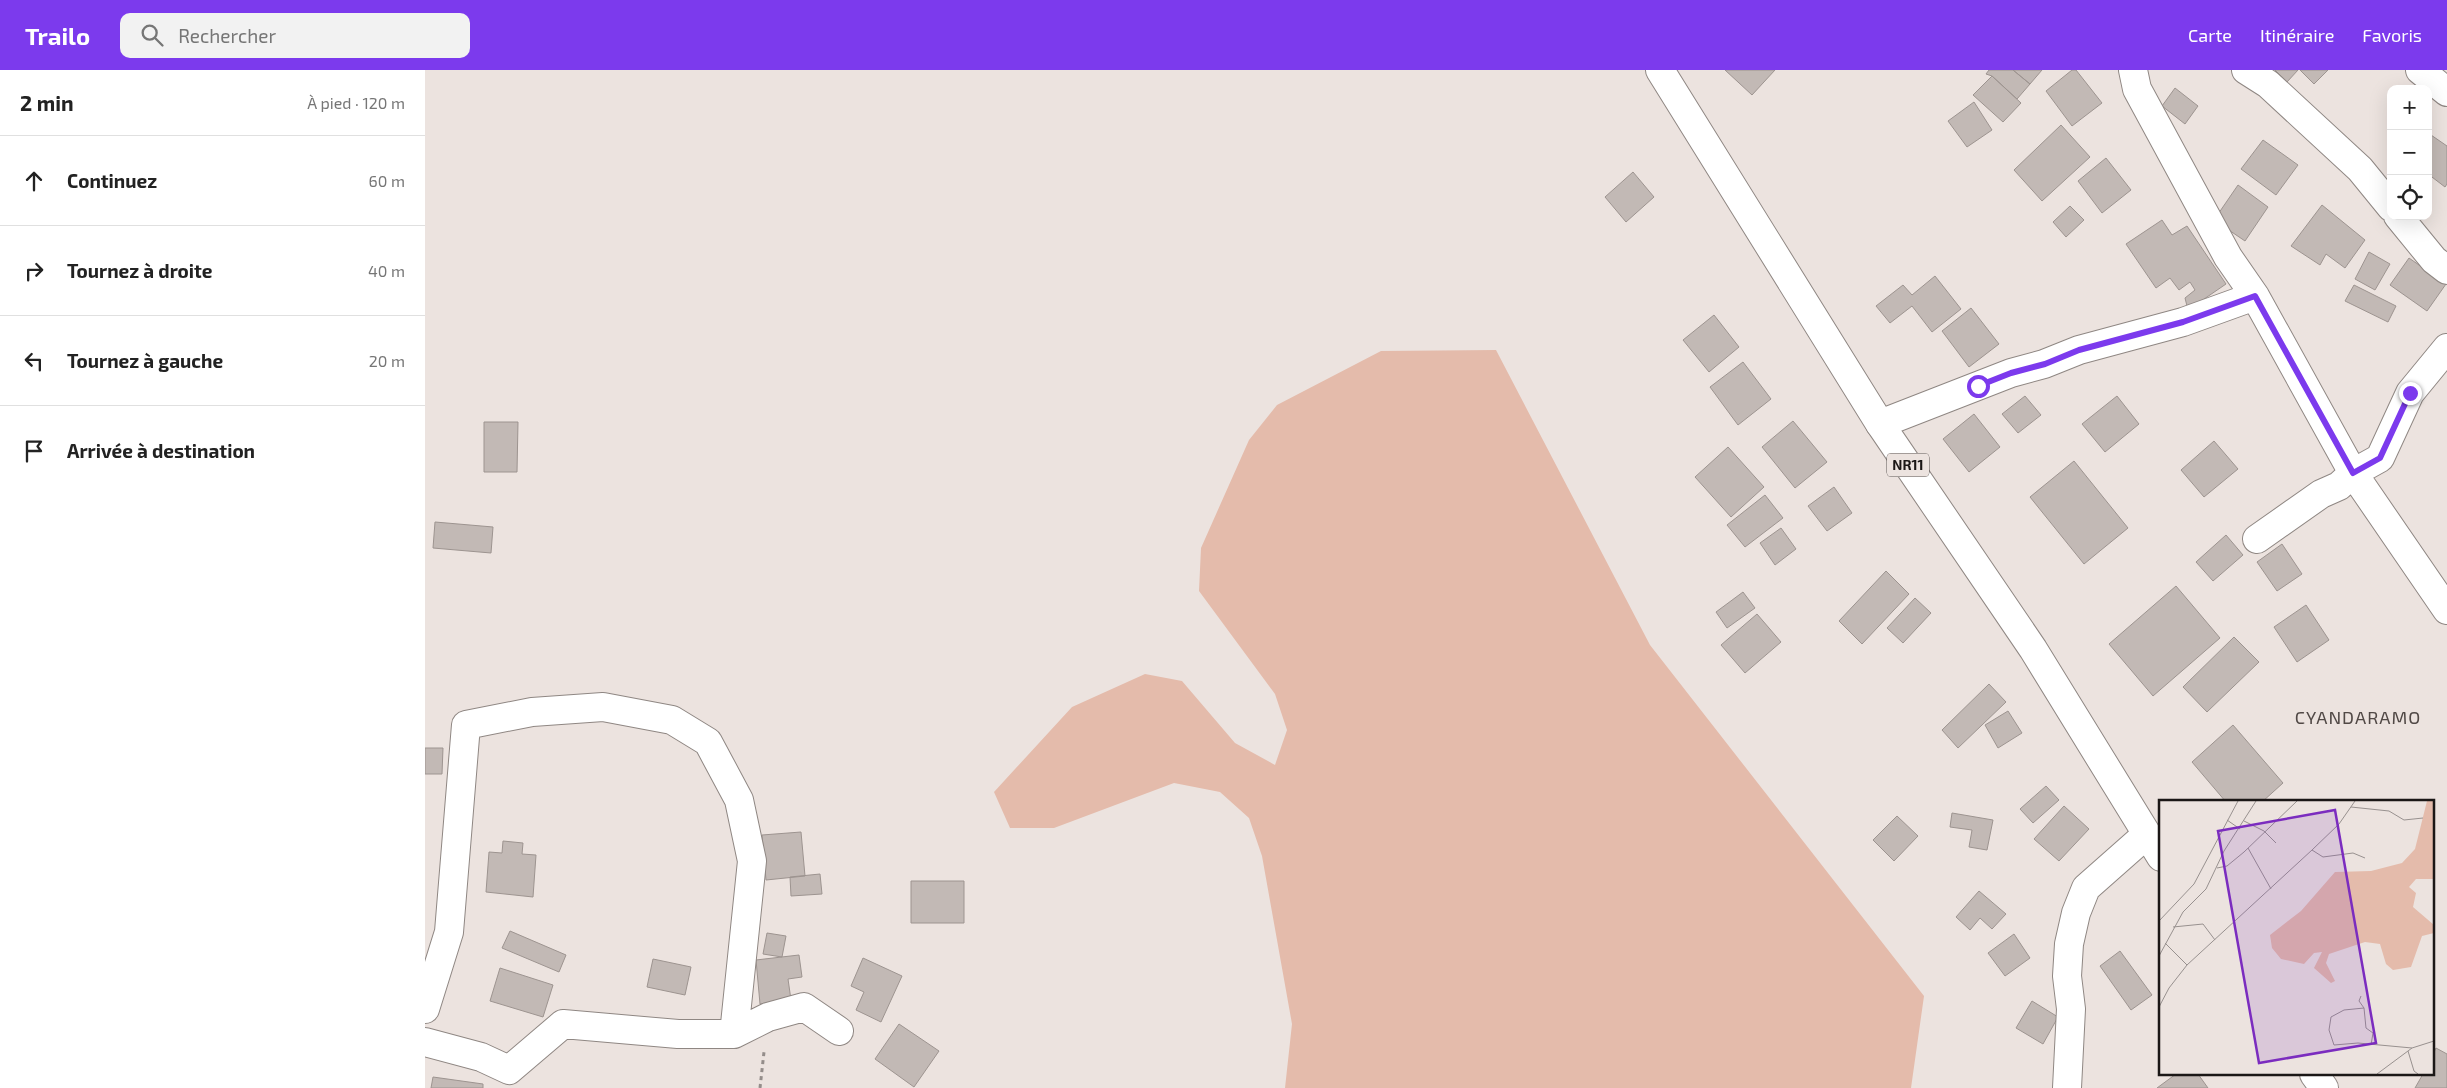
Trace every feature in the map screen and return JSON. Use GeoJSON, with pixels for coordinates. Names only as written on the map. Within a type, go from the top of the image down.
{"type":"FeatureCollection","features":[{"type":"Feature","properties":{"kind":"main road","name":"NR11"},"geometry":{"type":"LineString","coordinates":[[1660,70],[1880,424],[2033,649],[2145,834],[2159,853]]}},
{"type":"Feature","properties":{"kind":"main road"},"geometry":{"type":"LineString","coordinates":[[2133,70],[2137,89],[2228,257],[2255,296],[2353,473],[2447,610]]}},
{"type":"Feature","properties":{"kind":"main road"},"geometry":{"type":"LineString","coordinates":[[2245,70],[2268,84],[2360,169],[2387,202]]}},
{"type":"Feature","properties":{"kind":"main road"},"geometry":{"type":"LineString","coordinates":[[2420,70],[2447,92]]}},
{"type":"Feature","properties":{"kind":"main road"},"geometry":{"type":"LineString","coordinates":[[2402,220],[2443,258]]}},
{"type":"Feature","properties":{"kind":"main road"},"geometry":{"type":"LineString","coordinates":[[1880,424],[2011,373],[2045,364],[2079,350],[2183,322],[2255,296]]}},
{"type":"Feature","properties":{"kind":"main road"},"geometry":{"type":"LineString","coordinates":[[2257,539],[2321,494],[2339,486],[2353,473],[2380,458],[2410,393],[2447,348]]}},
{"type":"Feature","properties":{"kind":"main road"},"geometry":{"type":"LineString","coordinates":[[425,1009],[449,932],[466,724],[532,712],[603,707],[672,720],[708,742],[739,800],[752,861],[734,1034]]}},
{"type":"Feature","properties":{"kind":"main road"},"geometry":{"type":"LineString","coordinates":[[2067,1088],[2071,1009],[2067,976],[2069,944],[2076,913],[2086,888],[2145,834]]}},
{"type":"Feature","properties":{"kind":"main road"},"geometry":{"type":"LineString","coordinates":[[425,1042],[481,1057],[509,1070],[563,1024],[678,1034],[734,1034],[768,1017],[804,1006],[839,1031]]}},
{"type":"Feature","properties":{"kind":"main road"},"geometry":{"type":"LineString","coordinates":[[2315,1076],[2324,1088]]}},
{"type":"Feature","properties":{"kind":"shaded area"},"geometry":{"type":"Polygon","coordinates":[[[1496,350],[1650,645],[1924,996],[1911,1088],[1285,1088],[1292,1024],[1262,856],[1249,818],[1220,792],[1174,783],[1054,828],[1010,828],[994,792],[1072,707],[1145,674],[1182,681],[1235,743],[1275,765],[1287,730],[1275,694],[1199,591],[1201,548],[1249,440],[1277,405],[1381,351],[1496,350]]]}},
{"type":"Feature","properties":{"kind":"building"},"geometry":{"type":"Polygon","coordinates":[[[1725,70],[1775,70],[1752,95],[1725,70]]]}},
{"type":"Feature","properties":{"kind":"building"},"geometry":{"type":"Polygon","coordinates":[[[1989,70],[2013,70],[2030,84],[2017,99],[1992,76],[1986,74],[1989,70]]]}},
{"type":"Feature","properties":{"kind":"building"},"geometry":{"type":"Polygon","coordinates":[[[2013,70],[2042,70],[2030,84],[2013,70]]]}},
{"type":"Feature","properties":{"kind":"building"},"geometry":{"type":"Polygon","coordinates":[[[2072,70],[2076,70],[2102,103],[2072,126],[2046,91],[2072,70]]]}},
{"type":"Feature","properties":{"kind":"building"},"geometry":{"type":"Polygon","coordinates":[[[2275,70],[2298,70],[2287,82],[2275,70]]]}},
{"type":"Feature","properties":{"kind":"building"},"geometry":{"type":"Polygon","coordinates":[[[2300,70],[2328,70],[2314,84],[2300,70]]]}},
{"type":"Feature","properties":{"kind":"building"},"geometry":{"type":"Polygon","coordinates":[[[1992,76],[2021,103],[2003,122],[1973,95],[1992,76]]]}},
{"type":"Feature","properties":{"kind":"building"},"geometry":{"type":"Polygon","coordinates":[[[2175,88],[2198,106],[2185,124],[2162,106],[2175,88]]]}},
{"type":"Feature","properties":{"kind":"building"},"geometry":{"type":"Polygon","coordinates":[[[1974,102],[1992,130],[1967,147],[1948,121],[1974,102]]]}},
{"type":"Feature","properties":{"kind":"building"},"geometry":{"type":"Polygon","coordinates":[[[2061,125],[2090,157],[2042,201],[2014,170],[2061,125]]]}},
{"type":"Feature","properties":{"kind":"building"},"geometry":{"type":"Polygon","coordinates":[[[2432,136],[2447,146],[2447,184],[2445,187],[2432,177],[2432,136]]]}},
{"type":"Feature","properties":{"kind":"building"},"geometry":{"type":"Polygon","coordinates":[[[2263,140],[2298,165],[2276,195],[2241,169],[2263,140]]]}},
{"type":"Feature","properties":{"kind":"building"},"geometry":{"type":"Polygon","coordinates":[[[2106,158],[2131,190],[2102,213],[2078,181],[2106,158]]]}},
{"type":"Feature","properties":{"kind":"building"},"geometry":{"type":"Polygon","coordinates":[[[1633,172],[1654,197],[1626,222],[1605,197],[1633,172]]]}},
{"type":"Feature","properties":{"kind":"building"},"geometry":{"type":"Polygon","coordinates":[[[2238,185],[2268,207],[2245,241],[2214,220],[2238,185]]]}},
{"type":"Feature","properties":{"kind":"building"},"geometry":{"type":"Polygon","coordinates":[[[2322,205],[2365,240],[2345,268],[2326,254],[2320,265],[2291,246],[2322,205]]]}},
{"type":"Feature","properties":{"kind":"building"},"geometry":{"type":"Polygon","coordinates":[[[2070,206],[2084,220],[2066,237],[2053,222],[2070,206]]]}},
{"type":"Feature","properties":{"kind":"building"},"geometry":{"type":"Polygon","coordinates":[[[2162,220],[2172,235],[2187,226],[2226,284],[2188,310],[2185,298],[2195,290],[2190,282],[2179,290],[2170,278],[2156,288],[2126,244],[2162,220]]]}},
{"type":"Feature","properties":{"kind":"building"},"geometry":{"type":"Polygon","coordinates":[[[2369,252],[2390,264],[2375,290],[2355,279],[2369,252]]]}},
{"type":"Feature","properties":{"kind":"building"},"geometry":{"type":"Polygon","coordinates":[[[2409,258],[2446,284],[2427,311],[2390,285],[2409,258]]]}},
{"type":"Feature","properties":{"kind":"building"},"geometry":{"type":"Polygon","coordinates":[[[1935,276],[1961,309],[1932,332],[1912,306],[1890,323],[1876,306],[1903,285],[1912,295],[1935,276]]]}},
{"type":"Feature","properties":{"kind":"building"},"geometry":{"type":"Polygon","coordinates":[[[2354,285],[2396,306],[2388,322],[2345,301],[2354,285]]]}},
{"type":"Feature","properties":{"kind":"building"},"geometry":{"type":"Polygon","coordinates":[[[1971,308],[1999,344],[1969,367],[1942,331],[1971,308]]]}},
{"type":"Feature","properties":{"kind":"building"},"geometry":{"type":"Polygon","coordinates":[[[1714,315],[1739,347],[1709,372],[1683,340],[1714,315]]]}},
{"type":"Feature","properties":{"kind":"building"},"geometry":{"type":"Polygon","coordinates":[[[1743,362],[1771,399],[1738,425],[1710,387],[1743,362]]]}},
{"type":"Feature","properties":{"kind":"building"},"geometry":{"type":"Polygon","coordinates":[[[2025,396],[2041,415],[2018,433],[2002,414],[2025,396]]]}},
{"type":"Feature","properties":{"kind":"building"},"geometry":{"type":"Polygon","coordinates":[[[2117,396],[2139,424],[2105,452],[2082,424],[2117,396]]]}},
{"type":"Feature","properties":{"kind":"building"},"geometry":{"type":"Polygon","coordinates":[[[1974,414],[2000,447],[1969,472],[1943,439],[1974,414]]]}},
{"type":"Feature","properties":{"kind":"building"},"geometry":{"type":"Polygon","coordinates":[[[1793,421],[1827,462],[1795,488],[1762,447],[1793,421]]]}},
{"type":"Feature","properties":{"kind":"building"},"geometry":{"type":"Polygon","coordinates":[[[484,422],[518,422],[517,472],[484,472],[484,422]]]}},
{"type":"Feature","properties":{"kind":"building"},"geometry":{"type":"Polygon","coordinates":[[[2214,441],[2238,469],[2204,497],[2181,470],[2214,441]]]}},
{"type":"Feature","properties":{"kind":"building"},"geometry":{"type":"Polygon","coordinates":[[[1728,447],[1764,487],[1731,517],[1695,477],[1728,447]]]}},
{"type":"Feature","properties":{"kind":"building"},"geometry":{"type":"Polygon","coordinates":[[[2074,461],[2128,528],[2084,564],[2030,497],[2074,461]]]}},
{"type":"Feature","properties":{"kind":"building"},"geometry":{"type":"Polygon","coordinates":[[[1834,487],[1852,513],[1827,531],[1808,506],[1834,487]]]}},
{"type":"Feature","properties":{"kind":"building"},"geometry":{"type":"Polygon","coordinates":[[[1765,495],[1783,518],[1745,547],[1727,525],[1765,495]]]}},
{"type":"Feature","properties":{"kind":"building"},"geometry":{"type":"Polygon","coordinates":[[[435,522],[493,527],[491,553],[433,548],[435,522]]]}},
{"type":"Feature","properties":{"kind":"building"},"geometry":{"type":"Polygon","coordinates":[[[1781,528],[1796,549],[1775,565],[1760,543],[1781,528]]]}},
{"type":"Feature","properties":{"kind":"building"},"geometry":{"type":"Polygon","coordinates":[[[2226,535],[2243,555],[2213,581],[2196,562],[2226,535]]]}},
{"type":"Feature","properties":{"kind":"building"},"geometry":{"type":"Polygon","coordinates":[[[2282,544],[2302,574],[2277,591],[2257,562],[2282,544]]]}},
{"type":"Feature","properties":{"kind":"building"},"geometry":{"type":"Polygon","coordinates":[[[1886,571],[1909,594],[1862,644],[1839,621],[1886,571]]]}},
{"type":"Feature","properties":{"kind":"building"},"geometry":{"type":"Polygon","coordinates":[[[2176,586],[2220,638],[2153,696],[2109,644],[2176,586]]]}},
{"type":"Feature","properties":{"kind":"building"},"geometry":{"type":"Polygon","coordinates":[[[1743,592],[1755,608],[1727,628],[1716,612],[1743,592]]]}},
{"type":"Feature","properties":{"kind":"building"},"geometry":{"type":"Polygon","coordinates":[[[1915,598],[1931,613],[1903,643],[1887,628],[1915,598]]]}},
{"type":"Feature","properties":{"kind":"building"},"geometry":{"type":"Polygon","coordinates":[[[2306,605],[2329,640],[2297,662],[2274,627],[2306,605]]]}},
{"type":"Feature","properties":{"kind":"building"},"geometry":{"type":"Polygon","coordinates":[[[1757,614],[1781,642],[1745,673],[1721,645],[1757,614]]]}},
{"type":"Feature","properties":{"kind":"building"},"geometry":{"type":"Polygon","coordinates":[[[2234,637],[2259,662],[2207,712],[2183,687],[2234,637]]]}},
{"type":"Feature","properties":{"kind":"building"},"geometry":{"type":"Polygon","coordinates":[[[1989,684],[2006,702],[1958,748],[1942,730],[1989,684]]]}},
{"type":"Feature","properties":{"kind":"building"},"geometry":{"type":"Polygon","coordinates":[[[2008,711],[2022,733],[1998,748],[1985,725],[2008,711]]]}},
{"type":"Feature","properties":{"kind":"building"},"geometry":{"type":"Polygon","coordinates":[[[2233,725],[2283,783],[2264,800],[2224,800],[2192,762],[2233,725]]]}},
{"type":"Feature","properties":{"kind":"building"},"geometry":{"type":"Polygon","coordinates":[[[425,748],[443,748],[442,774],[425,774],[425,748]]]}},
{"type":"Feature","properties":{"kind":"building"},"geometry":{"type":"Polygon","coordinates":[[[2046,786],[2059,800],[2033,823],[2020,809],[2046,786]]]}},
{"type":"Feature","properties":{"kind":"building"},"geometry":{"type":"Polygon","coordinates":[[[2064,806],[2089,829],[2059,861],[2034,839],[2064,806]]]}},
{"type":"Feature","properties":{"kind":"building"},"geometry":{"type":"Polygon","coordinates":[[[1952,813],[1993,820],[1987,850],[1969,847],[1972,830],[1950,827],[1952,813]]]}},
{"type":"Feature","properties":{"kind":"building"},"geometry":{"type":"Polygon","coordinates":[[[1897,816],[1918,836],[1894,861],[1873,840],[1897,816]]]}},
{"type":"Feature","properties":{"kind":"building"},"geometry":{"type":"Polygon","coordinates":[[[801,832],[805,876],[766,880],[762,835],[801,832]]]}},
{"type":"Feature","properties":{"kind":"building"},"geometry":{"type":"Polygon","coordinates":[[[503,841],[523,843],[522,854],[536,855],[533,897],[486,892],[489,852],[502,853],[503,841]]]}},
{"type":"Feature","properties":{"kind":"building"},"geometry":{"type":"Polygon","coordinates":[[[820,874],[822,894],[791,896],[790,877],[820,874]]]}},
{"type":"Feature","properties":{"kind":"building"},"geometry":{"type":"Polygon","coordinates":[[[911,881],[964,881],[964,923],[911,923],[911,881]]]}},
{"type":"Feature","properties":{"kind":"building"},"geometry":{"type":"Polygon","coordinates":[[[1979,891],[2006,914],[1992,929],[1980,918],[1970,930],[1956,917],[1979,891]]]}},
{"type":"Feature","properties":{"kind":"building"},"geometry":{"type":"Polygon","coordinates":[[[510,931],[566,955],[559,972],[502,948],[510,931]]]}},
{"type":"Feature","properties":{"kind":"building"},"geometry":{"type":"Polygon","coordinates":[[[767,933],[786,936],[782,957],[763,954],[767,933]]]}},
{"type":"Feature","properties":{"kind":"building"},"geometry":{"type":"Polygon","coordinates":[[[2014,934],[2030,958],[2005,976],[1988,953],[2014,934]]]}},
{"type":"Feature","properties":{"kind":"building"},"geometry":{"type":"Polygon","coordinates":[[[2120,951],[2152,995],[2131,1010],[2100,966],[2120,951]]]}},
{"type":"Feature","properties":{"kind":"building"},"geometry":{"type":"Polygon","coordinates":[[[799,955],[802,977],[788,979],[791,1000],[760,1004],[756,960],[799,955]]]}},
{"type":"Feature","properties":{"kind":"building"},"geometry":{"type":"Polygon","coordinates":[[[863,958],[902,976],[881,1022],[856,1010],[864,992],[851,986],[863,958]]]}},
{"type":"Feature","properties":{"kind":"building"},"geometry":{"type":"Polygon","coordinates":[[[653,959],[691,967],[685,995],[647,987],[653,959]]]}},
{"type":"Feature","properties":{"kind":"building"},"geometry":{"type":"Polygon","coordinates":[[[500,968],[553,985],[543,1017],[490,1001],[500,968]]]}},
{"type":"Feature","properties":{"kind":"building"},"geometry":{"type":"Polygon","coordinates":[[[2032,1001],[2058,1017],[2043,1044],[2016,1028],[2032,1001]]]}},
{"type":"Feature","properties":{"kind":"building"},"geometry":{"type":"Polygon","coordinates":[[[899,1024],[939,1051],[914,1087],[875,1059],[899,1024]]]}},
{"type":"Feature","properties":{"kind":"building"},"geometry":{"type":"Polygon","coordinates":[[[2436,1048],[2447,1054],[2447,1088],[2415,1088],[2422,1076],[2435,1076],[2436,1048]]]}},
{"type":"Feature","properties":{"kind":"building"},"geometry":{"type":"Polygon","coordinates":[[[2173,1076],[2199,1076],[2208,1088],[2157,1088],[2173,1076]]]}},
{"type":"Feature","properties":{"kind":"building"},"geometry":{"type":"Polygon","coordinates":[[[433,1077],[483,1084],[483,1088],[431,1088],[433,1077]]]}},
{"type":"Feature","properties":{"kind":"district","name":"CYANDARAMO"},"geometry":{"type":"Point","coordinates":[2358,718]}},
{"type":"Feature","properties":{"kind":"route"},"geometry":{"type":"LineString","coordinates":[[1978,386],[2011,373],[2045,364],[2079,350],[2183,322],[2255,296],[2353,473],[2380,458],[2391,439],[2410,393]]}}]}
